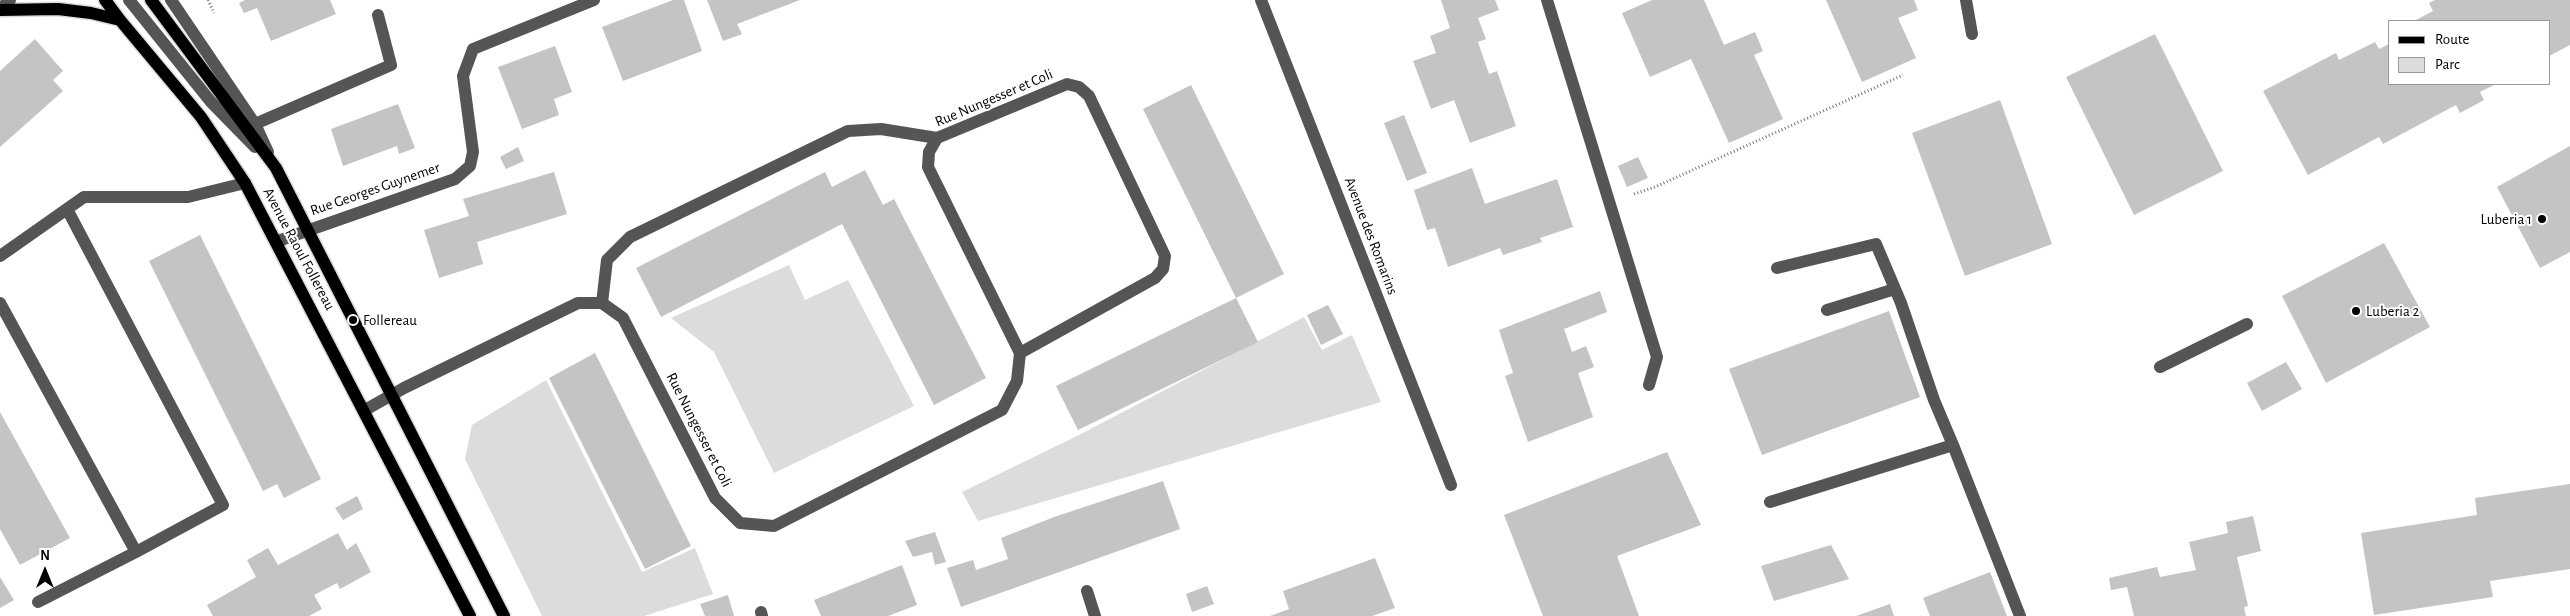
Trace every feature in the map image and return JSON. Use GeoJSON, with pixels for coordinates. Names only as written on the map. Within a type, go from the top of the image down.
{"type":"FeatureCollection","features":[{"type":"Feature","properties":{"kind":"main road","name":"Avenue Raoul Follereau"},"geometry":{"type":"LineString","coordinates":[[105,0],[201,117],[245,183],[278,241],[470,616]]}},
{"type":"Feature","properties":{"kind":"main road","name":"Avenue Raoul Follereau"},"geometry":{"type":"LineString","coordinates":[[151,0],[276,168],[504,616]]}},
{"type":"Feature","properties":{"kind":"main road"},"geometry":{"type":"LineString","coordinates":[[0,9],[58,9],[92,13],[120,20]]}},
{"type":"Feature","properties":{"kind":"street"},"geometry":{"type":"LineString","coordinates":[[0,9],[10,0]]}},
{"type":"Feature","properties":{"kind":"street"},"geometry":{"type":"LineString","coordinates":[[129,0],[211,102],[276,168]]}},
{"type":"Feature","properties":{"kind":"street"},"geometry":{"type":"LineString","coordinates":[[171,0],[255,124],[276,168]]}},
{"type":"Feature","properties":{"kind":"street","name":"Rue Georges Guynemer"},"geometry":{"type":"LineString","coordinates":[[278,241],[455,179],[470,166],[473,152],[463,76],[473,50],[594,0]]}},
{"type":"Feature","properties":{"kind":"street","name":"Avenue des Romarins"},"geometry":{"type":"LineString","coordinates":[[1260,0],[1451,485]]}},
{"type":"Feature","properties":{"kind":"street"},"geometry":{"type":"LineString","coordinates":[[1547,0],[1657,357],[1649,385]]}},
{"type":"Feature","properties":{"kind":"street"},"geometry":{"type":"LineString","coordinates":[[1966,0],[1972,34]]}},
{"type":"Feature","properties":{"kind":"street"},"geometry":{"type":"LineString","coordinates":[[255,124],[392,65],[378,15]]}},
{"type":"Feature","properties":{"kind":"street","name":"Rue Nungesser et Coli"},"geometry":{"type":"LineString","coordinates":[[602,303],[624,318],[715,498],[740,523],[774,526],[1002,410],[1017,381],[1020,353],[928,167],[929,152],[937,138],[1067,84],[1079,87],[1089,96],[1165,256],[1163,269],[1155,278],[1020,353]]}},
{"type":"Feature","properties":{"kind":"street"},"geometry":{"type":"LineString","coordinates":[[365,410],[392,397],[404,388],[578,303],[602,303],[607,260],[630,237],[848,131],[881,129],[937,138]]}},
{"type":"Feature","properties":{"kind":"street"},"geometry":{"type":"LineString","coordinates":[[0,256],[84,197],[188,197],[245,183]]}},
{"type":"Feature","properties":{"kind":"street"},"geometry":{"type":"LineString","coordinates":[[38,602],[223,505],[67,209]]}},
{"type":"Feature","properties":{"kind":"street"},"geometry":{"type":"LineString","coordinates":[[1777,268],[1876,244],[2020,616]]}},
{"type":"Feature","properties":{"kind":"street"},"geometry":{"type":"LineString","coordinates":[[1826,310],[1894,289]]}},
{"type":"Feature","properties":{"kind":"street"},"geometry":{"type":"LineString","coordinates":[[0,303],[136,552]]}},
{"type":"Feature","properties":{"kind":"street"},"geometry":{"type":"LineString","coordinates":[[2160,367],[2247,324]]}},
{"type":"Feature","properties":{"kind":"street"},"geometry":{"type":"LineString","coordinates":[[1770,502],[1953,445]]}},
{"type":"Feature","properties":{"kind":"street"},"geometry":{"type":"LineString","coordinates":[[1087,591],[1095,616]]}},
{"type":"Feature","properties":{"kind":"path"},"geometry":{"type":"LineString","coordinates":[[1609,202],[1655,187],[1903,75]]}},
{"type":"Feature","properties":{"kind":"green space"},"geometry":{"type":"Polygon","coordinates":[[[789,265],[805,300],[848,280],[914,406],[774,473],[714,352],[671,318],[789,265]]]}},
{"type":"Feature","properties":{"kind":"green space"},"geometry":{"type":"Polygon","coordinates":[[[1304,317],[1322,350],[1352,335],[1381,402],[978,521],[962,492],[1079,435],[1304,317]]]}},
{"type":"Feature","properties":{"kind":"green space"},"geometry":{"type":"Polygon","coordinates":[[[546,380],[642,572],[695,548],[713,594],[644,616],[542,616],[465,459],[472,425],[546,380]]]}},
{"type":"Feature","properties":{"kind":"building"},"geometry":{"type":"Polygon","coordinates":[[[245,0],[330,0],[336,14],[271,41],[257,8],[244,13],[239,3],[245,0]]]}},
{"type":"Feature","properties":{"kind":"building"},"geometry":{"type":"Polygon","coordinates":[[[673,0],[684,0],[702,51],[623,81],[602,27],[673,0]]]}},
{"type":"Feature","properties":{"kind":"building"},"geometry":{"type":"Polygon","coordinates":[[[707,0],[800,0],[737,24],[742,34],[723,41],[707,0]]]}},
{"type":"Feature","properties":{"kind":"building"},"geometry":{"type":"Polygon","coordinates":[[[1441,0],[1495,0],[1499,10],[1478,18],[1486,39],[1478,42],[1489,74],[1497,71],[1516,126],[1470,143],[1454,100],[1431,109],[1413,61],[1436,53],[1430,36],[1450,28],[1441,0]]]}},
{"type":"Feature","properties":{"kind":"building"},"geometry":{"type":"Polygon","coordinates":[[[1652,0],[1704,0],[1724,45],[1755,32],[1763,51],[1754,55],[1783,119],[1729,143],[1691,59],[1650,77],[1622,13],[1652,0]]]}},
{"type":"Feature","properties":{"kind":"building"},"geometry":{"type":"Polygon","coordinates":[[[1826,0],[1914,0],[1918,10],[1898,18],[1916,58],[1862,82],[1826,0]]]}},
{"type":"Feature","properties":{"kind":"building"},"geometry":{"type":"Polygon","coordinates":[[[2435,0],[2570,0],[2570,45],[2550,55],[2550,20],[2416,20],[2433,11],[2429,3],[2435,0]]]}},
{"type":"Feature","properties":{"kind":"building"},"geometry":{"type":"Polygon","coordinates":[[[2155,34],[2223,171],[2134,215],[2066,77],[2155,34]]]}},
{"type":"Feature","properties":{"kind":"building"},"geometry":{"type":"Polygon","coordinates":[[[35,39],[63,71],[53,80],[63,91],[0,147],[0,71],[35,39]]]}},
{"type":"Feature","properties":{"kind":"building"},"geometry":{"type":"Polygon","coordinates":[[[2375,42],[2379,49],[2388,44],[2388,85],[2494,85],[2480,92],[2484,100],[2460,113],[2456,105],[2383,144],[2379,137],[2308,175],[2263,91],[2336,53],[2339,60],[2375,42]]]}},
{"type":"Feature","properties":{"kind":"building"},"geometry":{"type":"Polygon","coordinates":[[[555,46],[572,92],[554,99],[559,115],[522,129],[498,67],[555,46]]]}},
{"type":"Feature","properties":{"kind":"building"},"geometry":{"type":"Polygon","coordinates":[[[1191,85],[1284,274],[1236,298],[1143,109],[1191,85]]]}},
{"type":"Feature","properties":{"kind":"building"},"geometry":{"type":"Polygon","coordinates":[[[2000,100],[2052,244],[1965,276],[1912,133],[2000,100]]]}},
{"type":"Feature","properties":{"kind":"building"},"geometry":{"type":"Polygon","coordinates":[[[398,104],[415,148],[399,154],[397,146],[343,166],[331,129],[398,104]]]}},
{"type":"Feature","properties":{"kind":"building"},"geometry":{"type":"Polygon","coordinates":[[[1404,115],[1427,173],[1407,181],[1384,123],[1404,115]]]}},
{"type":"Feature","properties":{"kind":"building","name":"Luberia 1"},"geometry":{"type":"Polygon","coordinates":[[[2570,146],[2570,252],[2540,268],[2497,187],[2570,146]]]}},
{"type":"Feature","properties":{"kind":"building"},"geometry":{"type":"Polygon","coordinates":[[[518,147],[524,161],[506,169],[500,157],[518,147]]]}},
{"type":"Feature","properties":{"kind":"building"},"geometry":{"type":"Polygon","coordinates":[[[1638,157],[1648,178],[1627,187],[1618,166],[1638,157]]]}},
{"type":"Feature","properties":{"kind":"building"},"geometry":{"type":"Polygon","coordinates":[[[1472,168],[1485,204],[1557,179],[1573,227],[1540,238],[1542,242],[1503,255],[1500,248],[1448,267],[1435,228],[1427,230],[1414,190],[1472,168]]]}},
{"type":"Feature","properties":{"kind":"building"},"geometry":{"type":"Polygon","coordinates":[[[865,170],[883,205],[894,199],[986,378],[934,405],[842,224],[661,317],[636,268],[825,172],[832,187],[865,170]]]}},
{"type":"Feature","properties":{"kind":"building"},"geometry":{"type":"Polygon","coordinates":[[[554,172],[567,214],[477,242],[483,264],[439,278],[424,230],[469,216],[463,199],[554,172]]]}},
{"type":"Feature","properties":{"kind":"building"},"geometry":{"type":"Polygon","coordinates":[[[200,235],[321,479],[284,498],[277,484],[263,491],[149,261],[200,235]]]}},
{"type":"Feature","properties":{"kind":"building","name":"Luberia 2"},"geometry":{"type":"Polygon","coordinates":[[[2384,243],[2430,327],[2326,383],[2282,296],[2384,243]]]}},
{"type":"Feature","properties":{"kind":"building"},"geometry":{"type":"Polygon","coordinates":[[[1600,291],[1607,312],[1564,329],[1572,352],[1586,346],[1594,367],[1578,373],[1593,417],[1528,442],[1505,376],[1513,373],[1499,330],[1600,291]]]}},
{"type":"Feature","properties":{"kind":"building"},"geometry":{"type":"Polygon","coordinates":[[[1236,298],[1258,342],[1078,430],[1056,386],[1236,298]]]}},
{"type":"Feature","properties":{"kind":"building"},"geometry":{"type":"Polygon","coordinates":[[[1328,305],[1343,334],[1321,345],[1307,315],[1328,305]]]}},
{"type":"Feature","properties":{"kind":"building"},"geometry":{"type":"Polygon","coordinates":[[[1889,311],[1920,397],[1762,455],[1729,369],[1889,311]]]}},
{"type":"Feature","properties":{"kind":"building"},"geometry":{"type":"Polygon","coordinates":[[[595,353],[691,546],[645,569],[549,378],[595,353]]]}},
{"type":"Feature","properties":{"kind":"building"},"geometry":{"type":"Polygon","coordinates":[[[2286,362],[2302,389],[2262,411],[2247,383],[2286,362]]]}},
{"type":"Feature","properties":{"kind":"building"},"geometry":{"type":"Polygon","coordinates":[[[0,412],[70,538],[20,565],[0,529],[0,412]]]}},
{"type":"Feature","properties":{"kind":"building"},"geometry":{"type":"Polygon","coordinates":[[[1667,452],[1701,525],[1617,556],[1639,616],[1543,616],[1504,515],[1667,452]]]}},
{"type":"Feature","properties":{"kind":"building"},"geometry":{"type":"Polygon","coordinates":[[[1163,481],[1180,529],[961,607],[947,568],[973,560],[976,570],[1008,559],[1001,538],[1054,517],[1163,481]]]}},
{"type":"Feature","properties":{"kind":"building"},"geometry":{"type":"Polygon","coordinates":[[[2570,484],[2570,569],[2490,581],[2493,597],[2374,615],[2361,533],[2477,515],[2475,498],[2570,484]]]}},
{"type":"Feature","properties":{"kind":"building"},"geometry":{"type":"Polygon","coordinates":[[[357,496],[363,509],[343,520],[335,508],[357,496]]]}},
{"type":"Feature","properties":{"kind":"building"},"geometry":{"type":"Polygon","coordinates":[[[2253,516],[2261,551],[2237,557],[2248,606],[2244,607],[2246,616],[2134,616],[2127,587],[2111,590],[2109,578],[2157,567],[2160,577],[2196,570],[2189,542],[2228,533],[2226,522],[2253,516]]]}},
{"type":"Feature","properties":{"kind":"building"},"geometry":{"type":"Polygon","coordinates":[[[935,532],[946,562],[935,565],[932,552],[913,557],[905,541],[935,532]]]}},
{"type":"Feature","properties":{"kind":"building"},"geometry":{"type":"Polygon","coordinates":[[[338,533],[347,550],[356,543],[371,572],[340,589],[337,583],[314,595],[322,609],[309,616],[213,616],[207,605],[256,577],[247,560],[268,548],[278,565],[338,533]]]}},
{"type":"Feature","properties":{"kind":"building"},"geometry":{"type":"Polygon","coordinates":[[[1831,545],[1849,579],[1774,601],[1761,566],[1831,545]]]}},
{"type":"Feature","properties":{"kind":"building"},"geometry":{"type":"Polygon","coordinates":[[[1375,558],[1395,608],[1372,616],[1270,616],[1289,609],[1283,591],[1375,558]]]}},
{"type":"Feature","properties":{"kind":"building"},"geometry":{"type":"Polygon","coordinates":[[[902,565],[917,605],[888,616],[821,616],[814,600],[902,565]]]}},
{"type":"Feature","properties":{"kind":"building"},"geometry":{"type":"Polygon","coordinates":[[[1990,572],[2007,616],[1930,616],[1923,598],[1990,572]]]}},
{"type":"Feature","properties":{"kind":"building"},"geometry":{"type":"Polygon","coordinates":[[[0,577],[14,600],[0,608],[0,577]]]}},
{"type":"Feature","properties":{"kind":"building"},"geometry":{"type":"Polygon","coordinates":[[[1207,586],[1214,604],[1192,612],[1186,594],[1207,586]]]}},
{"type":"Feature","properties":{"kind":"building"},"geometry":{"type":"Polygon","coordinates":[[[728,595],[734,616],[705,616],[700,604],[728,595]]]}},
{"type":"Feature","properties":{"kind":"building"},"geometry":{"type":"Polygon","coordinates":[[[1890,604],[1894,616],[1856,616],[1890,604]]]}},
{"type":"Feature","properties":{"kind":"place","name":"Luberia 1"},"geometry":{"type":"Point","coordinates":[2542,219]}},
{"type":"Feature","properties":{"kind":"place","name":"Luberia 2"},"geometry":{"type":"Point","coordinates":[2356,311]}},
{"type":"Feature","properties":{"kind":"place","name":"Follereau"},"geometry":{"type":"Point","coordinates":[353,320]}}]}
